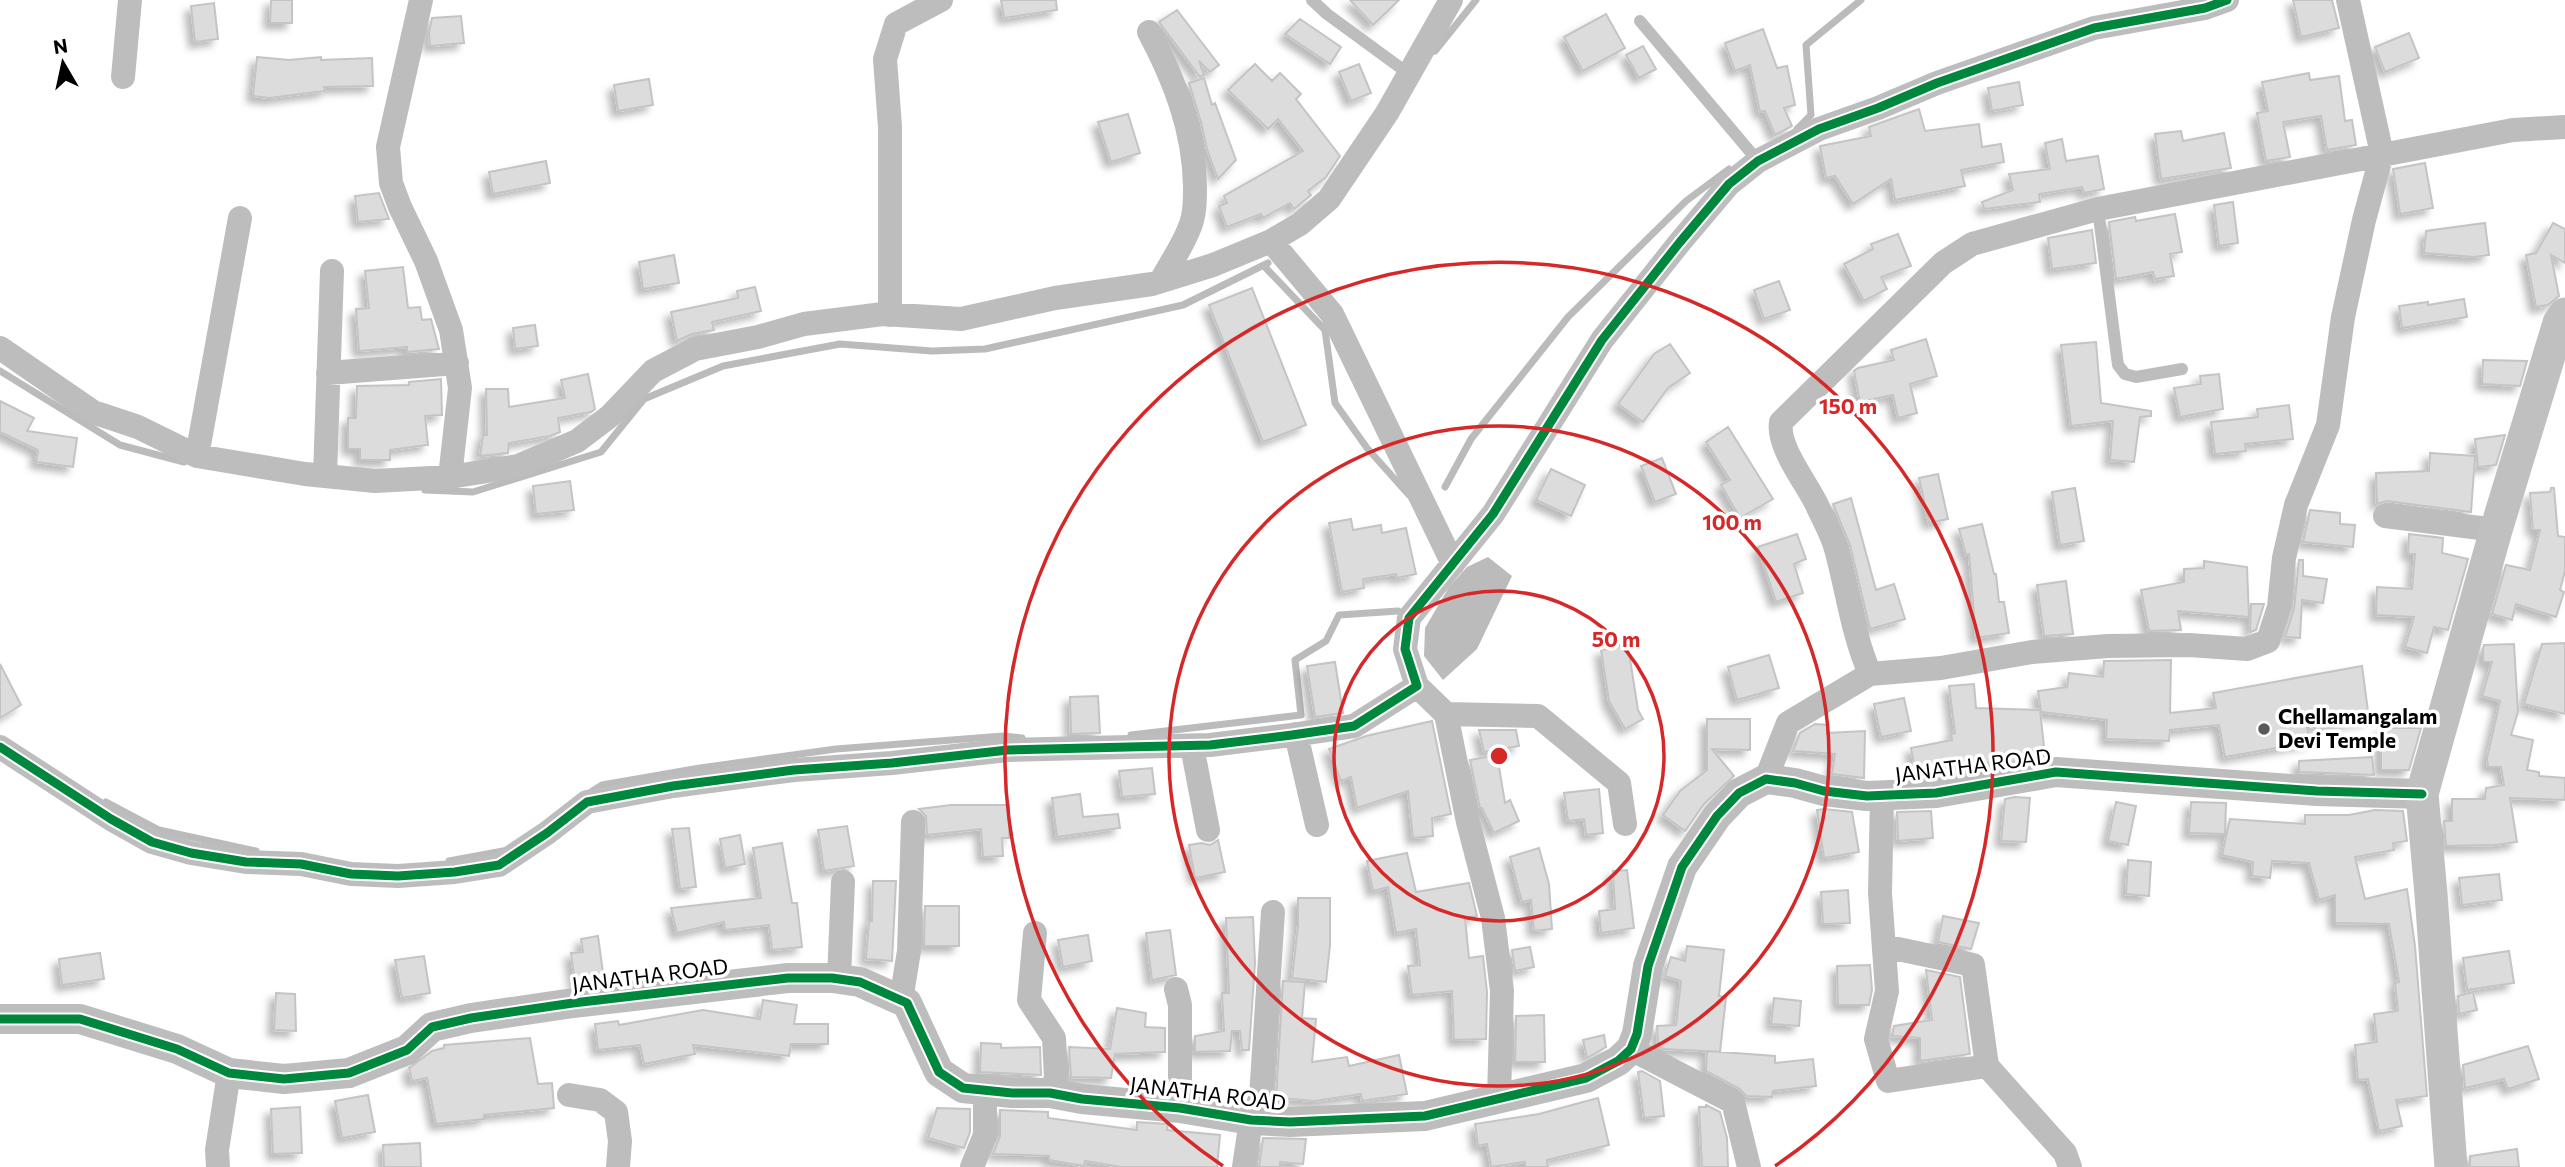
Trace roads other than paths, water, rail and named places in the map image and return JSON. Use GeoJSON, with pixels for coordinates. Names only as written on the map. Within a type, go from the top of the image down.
{"type":"FeatureCollection","features":[{"type":"Feature","properties":{"kind":"main road"},"geometry":{"type":"LineString","coordinates":[[2451,1167],[2422,794],[2496,530],[2559,323],[2565,314]]}},
{"type":"Feature","properties":{"kind":"street"},"geometry":{"type":"LineString","coordinates":[[123,77],[130,0]]}},
{"type":"Feature","properties":{"kind":"street"},"geometry":{"type":"LineString","coordinates":[[421,0],[388,146],[391,183],[426,261],[451,330],[460,388],[450,477]]}},
{"type":"Feature","properties":{"kind":"street"},"geometry":{"type":"LineString","coordinates":[[890,315],[890,127],[885,59],[896,24],[941,0]]}},
{"type":"Feature","properties":{"kind":"street"},"geometry":{"type":"LineString","coordinates":[[0,348],[93,412],[138,427],[197,456],[324,476],[375,481],[450,477],[518,466],[577,441],[610,416],[653,371],[695,349],[758,338],[804,324],[890,315],[961,319],[1055,298],[1161,281],[1213,265],[1271,241],[1300,224],[1329,199],[1387,113],[1451,0]]}},
{"type":"Feature","properties":{"kind":"street"},"geometry":{"type":"LineString","coordinates":[[1499,1097],[1502,991],[1493,918],[1468,822],[1446,714],[1418,686],[1405,649],[1409,618],[1493,514],[1602,340],[1679,242],[1730,184],[1758,161],[1819,129],[2094,28],[2205,8],[2227,0]]}},
{"type":"Feature","properties":{"kind":"street"},"geometry":{"type":"LineString","coordinates":[[1749,1167],[1733,1102],[1631,1049],[1637,1034],[1648,966],[1682,867],[1717,816],[1739,793],[1766,779],[1788,723],[1870,674],[1941,668],[2032,652],[2108,646],[2189,645],[2247,649],[2268,641],[2278,607],[2284,558],[2296,505],[2328,425],[2343,317],[2382,154],[2348,0]]}},
{"type":"Feature","properties":{"kind":"street"},"geometry":{"type":"LineString","coordinates":[[1149,32],[1167,68],[1191,135],[1194,164],[1195,202],[1190,227],[1161,281]]}},
{"type":"Feature","properties":{"kind":"street"},"geometry":{"type":"LineString","coordinates":[[1870,674],[1851,622],[1836,547],[1811,491],[1779,432],[1781,422],[1943,263],[1972,244],[2098,209],[2513,130],[2565,127]]}},
{"type":"Feature","properties":{"kind":"street"},"geometry":{"type":"LineString","coordinates":[[197,456],[240,218]]}},
{"type":"Feature","properties":{"kind":"street"},"geometry":{"type":"LineString","coordinates":[[1271,241],[1332,314],[1453,564]]}},
{"type":"Feature","properties":{"kind":"street"},"geometry":{"type":"LineString","coordinates":[[324,476],[332,271]]}},
{"type":"Feature","properties":{"kind":"street"},"geometry":{"type":"LineString","coordinates":[[328,373],[457,363]]}},
{"type":"Feature","properties":{"kind":"street"},"geometry":{"type":"LineString","coordinates":[[2385,516],[2496,530]]}},
{"type":"Feature","properties":{"kind":"street"},"geometry":{"type":"LineString","coordinates":[[0,747],[100,812],[152,842],[191,853],[246,862],[301,864],[351,874],[398,876],[455,872],[499,865],[587,802],[673,786],[794,770],[892,763],[1008,750],[1192,746],[1354,726],[1418,686]]}},
{"type":"Feature","properties":{"kind":"street"},"geometry":{"type":"LineString","coordinates":[[1446,714],[1538,716],[1619,783],[1625,824]]}},
{"type":"Feature","properties":{"kind":"street"},"geometry":{"type":"LineString","coordinates":[[1296,734],[1317,825]]}},
{"type":"Feature","properties":{"kind":"street"},"geometry":{"type":"LineString","coordinates":[[1192,746],[1208,830]]}},
{"type":"Feature","properties":{"kind":"street","name":"JANATHA ROAD"},"geometry":{"type":"LineString","coordinates":[[1766,779],[1824,791],[1882,795],[1936,793],[2056,772],[2305,790],[2422,794]]}},
{"type":"Feature","properties":{"kind":"street"},"geometry":{"type":"LineString","coordinates":[[1882,795],[1880,893],[1887,991],[1876,1039],[1888,1080],[1987,1066]]}},
{"type":"Feature","properties":{"kind":"street"},"geometry":{"type":"LineString","coordinates":[[901,1000],[909,951],[913,822]]}},
{"type":"Feature","properties":{"kind":"street"},"geometry":{"type":"LineString","coordinates":[[839,979],[843,882]]}},
{"type":"Feature","properties":{"kind":"street"},"geometry":{"type":"LineString","coordinates":[[1244,1167],[1251,1120],[1261,1097],[1273,912]]}},
{"type":"Feature","properties":{"kind":"street"},"geometry":{"type":"LineString","coordinates":[[1035,933],[1028,1000],[1054,1038],[1056,1078],[1050,1093]]}},
{"type":"Feature","properties":{"kind":"street"},"geometry":{"type":"LineString","coordinates":[[1884,946],[1973,965],[1987,1066],[2065,1153],[2070,1167]]}},
{"type":"Feature","properties":{"kind":"street","name":"JANATHA ROAD"},"geometry":{"type":"LineString","coordinates":[[0,1019],[80,1019],[177,1048],[229,1073],[284,1079],[348,1073],[407,1051],[432,1027],[471,1018],[586,1001],[788,978],[839,979],[860,982],[907,1003],[939,1072],[963,1088],[1050,1093],[1082,1099],[1180,1108],[1251,1120],[1290,1122],[1424,1116],[1586,1078],[1618,1061],[1631,1049]]}},
{"type":"Feature","properties":{"kind":"street"},"geometry":{"type":"LineString","coordinates":[[1176,989],[1180,1005],[1180,1108]]}},
{"type":"Feature","properties":{"kind":"street"},"geometry":{"type":"LineString","coordinates":[[218,1167],[217,1150],[229,1073]]}},
{"type":"Feature","properties":{"kind":"street"},"geometry":{"type":"LineString","coordinates":[[972,1167],[985,1135],[985,1090]]}},
{"type":"Feature","properties":{"kind":"street"},"geometry":{"type":"LineString","coordinates":[[569,1095],[600,1100],[616,1112],[620,1142],[618,1167]]}},
{"type":"Feature","properties":{"kind":"lane"},"geometry":{"type":"LineString","coordinates":[[1312,0],[1409,74]]}},
{"type":"Feature","properties":{"kind":"lane"},"geometry":{"type":"LineString","coordinates":[[1640,21],[1758,161]]}},
{"type":"Feature","properties":{"kind":"lane"},"geometry":{"type":"LineString","coordinates":[[2098,209],[2118,365],[2125,374],[2136,377],[2182,369]]}},
{"type":"Feature","properties":{"kind":"waterway"},"geometry":{"type":"LineString","coordinates":[[1435,51],[1476,0]]}},
{"type":"Feature","properties":{"kind":"waterway"},"geometry":{"type":"LineString","coordinates":[[1797,129],[1811,115],[1806,45],[1861,0]]}},
{"type":"Feature","properties":{"kind":"waterway"},"geometry":{"type":"LineString","coordinates":[[1445,487],[1471,439],[1568,317],[1686,201],[1729,169]]}},
{"type":"Feature","properties":{"kind":"waterway"},"geometry":{"type":"LineString","coordinates":[[425,490],[473,492],[601,452],[644,399],[723,366],[840,344],[932,351],[985,349],[1183,305],[1268,263]]}},
{"type":"Feature","properties":{"kind":"waterway"},"geometry":{"type":"LineString","coordinates":[[1264,266],[1325,330],[1335,403],[1367,448],[1409,495]]}},
{"type":"Feature","properties":{"kind":"waterway"},"geometry":{"type":"LineString","coordinates":[[0,371],[120,445],[184,462]]}},
{"type":"Feature","properties":{"kind":"waterway"},"geometry":{"type":"LineString","coordinates":[[1131,735],[1301,715],[1295,660],[1326,641],[1339,615],[1398,611]]}},
{"type":"Feature","properties":{"kind":"waterway"},"geometry":{"type":"LineString","coordinates":[[591,792],[602,785],[836,749],[1003,736],[1022,738]]}},
{"type":"Feature","properties":{"kind":"waterway"},"geometry":{"type":"LineString","coordinates":[[106,802],[159,830],[256,851]]}},
{"type":"Feature","properties":{"kind":"waterway"},"geometry":{"type":"LineString","coordinates":[[449,861],[503,851]]}},
{"type":"Feature","properties":{"kind":"place","name":"Chellamangalam Devi Temple"},"geometry":{"type":"Point","coordinates":[2264,729]}}]}
